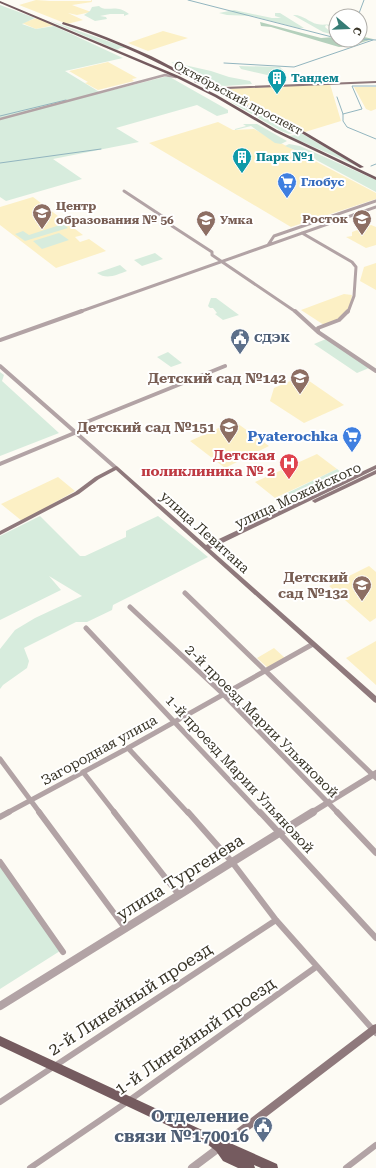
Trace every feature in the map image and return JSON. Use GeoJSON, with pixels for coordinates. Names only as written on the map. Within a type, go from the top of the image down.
{"type":"FeatureCollection","features":[{"type":"Feature","properties":{"kind":"main road","name":"Октябрьский проспект"},"geometry":{"type":"LineString","coordinates":[[0,1],[102,36],[138,52],[228,98],[286,124],[376,174]]}},
{"type":"Feature","properties":{"kind":"main road","name":"Октябрьский проспект"},"geometry":{"type":"LineString","coordinates":[[0,1],[184,79],[223,99],[276,131],[376,179]]}},
{"type":"Feature","properties":{"kind":"main road"},"geometry":{"type":"LineString","coordinates":[[124,54],[118,49],[126,48],[138,52]]}},
{"type":"Feature","properties":{"kind":"main road"},"geometry":{"type":"LineString","coordinates":[[195,81],[211,87],[231,88]]}},
{"type":"Feature","properties":{"kind":"main road"},"geometry":{"type":"LineString","coordinates":[[228,98],[220,92],[222,89],[376,82]]}},
{"type":"Feature","properties":{"kind":"main road"},"geometry":{"type":"LineString","coordinates":[[276,131],[288,135],[297,133],[296,130],[286,124]]}},
{"type":"Feature","properties":{"kind":"main road","name":"улица Можайского"},"geometry":{"type":"LineString","coordinates":[[208,550],[234,535],[376,467]]}},
{"type":"Feature","properties":{"kind":"main road"},"geometry":{"type":"LineString","coordinates":[[0,533],[77,493],[97,478],[116,468]]}},
{"type":"Feature","properties":{"kind":"main road","name":"улица Левитана"},"geometry":{"type":"LineString","coordinates":[[116,468],[376,700]]}},
{"type":"Feature","properties":{"kind":"main road","name":"улица Можайского"},"geometry":{"type":"LineString","coordinates":[[208,550],[376,472]]}},
{"type":"Feature","properties":{"kind":"main road","name":"улица Можайского"},"geometry":{"type":"LineString","coordinates":[[198,541],[211,542],[234,535]]}},
{"type":"Feature","properties":{"kind":"main road"},"geometry":{"type":"LineString","coordinates":[[220,1147],[375,1030]]}},
{"type":"Feature","properties":{"kind":"main road"},"geometry":{"type":"LineString","coordinates":[[0,1042],[211,1140],[220,1147],[226,1157],[250,1168]]}},
{"type":"Feature","properties":{"kind":"main road"},"geometry":{"type":"LineString","coordinates":[[220,1147],[230,1148],[273,1168]]}},
{"type":"Feature","properties":{"kind":"street"},"geometry":{"type":"LineString","coordinates":[[158,68],[167,73],[165,75]]}},
{"type":"Feature","properties":{"kind":"street"},"geometry":{"type":"LineString","coordinates":[[0,119],[165,75],[184,79]]}},
{"type":"Feature","properties":{"kind":"street"},"geometry":{"type":"LineString","coordinates":[[124,191],[171,222],[172,226],[212,252],[212,255],[221,262],[296,312],[318,332],[376,370]]}},
{"type":"Feature","properties":{"kind":"street"},"geometry":{"type":"LineString","coordinates":[[268,245],[274,236],[376,201]]}},
{"type":"Feature","properties":{"kind":"street"},"geometry":{"type":"LineString","coordinates":[[358,207],[360,210],[367,210]]}},
{"type":"Feature","properties":{"kind":"street"},"geometry":{"type":"LineString","coordinates":[[0,340],[376,207]]}},
{"type":"Feature","properties":{"kind":"street"},"geometry":{"type":"LineString","coordinates":[[352,209],[359,210],[359,213]]}},
{"type":"Feature","properties":{"kind":"street"},"geometry":{"type":"LineString","coordinates":[[302,233],[352,262],[356,267],[351,309],[340,320],[318,328],[318,332]]}},
{"type":"Feature","properties":{"kind":"street"},"geometry":{"type":"LineString","coordinates":[[274,236],[275,239],[283,240]]}},
{"type":"Feature","properties":{"kind":"street","name":"улица Левитана"},"geometry":{"type":"LineString","coordinates":[[0,366],[116,468]]}},
{"type":"Feature","properties":{"kind":"street"},"geometry":{"type":"LineString","coordinates":[[0,464],[88,427],[84,423],[225,366]]}},
{"type":"Feature","properties":{"kind":"street"},"geometry":{"type":"LineString","coordinates":[[185,593],[375,775]]}},
{"type":"Feature","properties":{"kind":"street","name":"2-й проезд Марии Ульяновой"},"geometry":{"type":"LineString","coordinates":[[130,607],[223,694],[376,854]]}},
{"type":"Feature","properties":{"kind":"street","name":"1-й проезд Марии Ульяновой"},"geometry":{"type":"LineString","coordinates":[[86,628],[175,721],[376,938]]}},
{"type":"Feature","properties":{"kind":"street","name":"Загородная улица"},"geometry":{"type":"LineString","coordinates":[[0,818],[313,644]]}},
{"type":"Feature","properties":{"kind":"street"},"geometry":{"type":"LineString","coordinates":[[128,748],[232,862],[276,920],[375,1030]]}},
{"type":"Feature","properties":{"kind":"street"},"geometry":{"type":"LineString","coordinates":[[0,759],[125,928]]}},
{"type":"Feature","properties":{"kind":"street"},"geometry":{"type":"LineString","coordinates":[[83,772],[179,895]]}},
{"type":"Feature","properties":{"kind":"street","name":"улица Тургенева"},"geometry":{"type":"LineString","coordinates":[[0,1006],[327,803],[375,775]]}},
{"type":"Feature","properties":{"kind":"street"},"geometry":{"type":"LineString","coordinates":[[0,862],[63,952]]}},
{"type":"Feature","properties":{"kind":"street","name":"2-й Линейный проезд"},"geometry":{"type":"LineString","coordinates":[[0,1102],[52,1066],[276,920]]}},
{"type":"Feature","properties":{"kind":"street","name":"1-й Линейный проезд"},"geometry":{"type":"LineString","coordinates":[[30,1168],[127,1102],[316,966]]}},
{"type":"Feature","properties":{"kind":"street"},"geometry":{"type":"LineString","coordinates":[[346,1168],[376,1145]]}},
{"type":"Feature","properties":{"kind":"street"},"geometry":{"type":"LineString","coordinates":[[192,1168],[220,1147]]}},
{"type":"Feature","properties":{"kind":"shaded area"},"geometry":{"type":"Polygon","coordinates":[[[36,0],[91,0],[92,2],[72,5],[91,12],[77,15],[68,13],[83,20],[67,24],[19,5],[36,0]]]}},
{"type":"Feature","properties":{"kind":"shaded area"},"geometry":{"type":"Polygon","coordinates":[[[37,18],[55,25],[36,29],[22,23],[37,18]]]}},
{"type":"Feature","properties":{"kind":"shaded area"},"geometry":{"type":"Polygon","coordinates":[[[163,31],[188,38],[148,51],[128,43],[163,31]]]}},
{"type":"Feature","properties":{"kind":"shaded area"},"geometry":{"type":"Polygon","coordinates":[[[108,62],[137,78],[132,79],[134,81],[98,90],[85,83],[88,82],[69,71],[108,62]]]}},
{"type":"Feature","properties":{"kind":"shaded area"},"geometry":{"type":"Polygon","coordinates":[[[330,84],[341,121],[305,132],[224,93],[227,89],[330,84]]]}},
{"type":"Feature","properties":{"kind":"shaded area"},"geometry":{"type":"Polygon","coordinates":[[[354,87],[376,87],[376,109],[371,111],[366,109],[354,87]]]}},
{"type":"Feature","properties":{"kind":"shaded area"},"geometry":{"type":"Polygon","coordinates":[[[218,122],[233,130],[254,129],[376,193],[376,199],[291,227],[149,143],[218,122]]]}},
{"type":"Feature","properties":{"kind":"shaded area","name":"Центр образования № 56"},"geometry":{"type":"Polygon","coordinates":[[[33,197],[83,235],[75,237],[80,242],[89,239],[106,251],[56,268],[0,225],[0,207],[33,197]]]}},
{"type":"Feature","properties":{"kind":"shaded area","name":"Росток"},"geometry":{"type":"Polygon","coordinates":[[[371,225],[376,227],[376,245],[366,248],[346,237],[352,236],[352,232],[371,225]]]}},
{"type":"Feature","properties":{"kind":"shaded area"},"geometry":{"type":"Polygon","coordinates":[[[376,263],[376,290],[360,281],[364,267],[376,263]]]}},
{"type":"Feature","properties":{"kind":"shaded area"},"geometry":{"type":"Polygon","coordinates":[[[344,294],[352,295],[350,308],[336,321],[324,325],[301,310],[344,294]]]}},
{"type":"Feature","properties":{"kind":"shaded area","name":"Детский сад №142"},"geometry":{"type":"Polygon","coordinates":[[[302,376],[344,405],[304,423],[270,401],[274,388],[302,376]]]}},
{"type":"Feature","properties":{"kind":"shaded area","name":"Детский сад №151"},"geometry":{"type":"Polygon","coordinates":[[[234,421],[269,446],[225,468],[190,441],[234,421]]]}},
{"type":"Feature","properties":{"kind":"shaded area"},"geometry":{"type":"Polygon","coordinates":[[[317,454],[337,469],[275,498],[255,482],[317,454]]]}},
{"type":"Feature","properties":{"kind":"shaded area"},"geometry":{"type":"Polygon","coordinates":[[[58,477],[75,491],[22,521],[1,504],[58,477]]]}},
{"type":"Feature","properties":{"kind":"shaded area","name":"Детский сад №132"},"geometry":{"type":"Polygon","coordinates":[[[369,566],[376,572],[376,618],[370,622],[329,586],[369,566]]]}},
{"type":"Feature","properties":{"kind":"shaded area"},"geometry":{"type":"Polygon","coordinates":[[[376,641],[376,685],[346,658],[376,641]]]}},
{"type":"Feature","properties":{"kind":"shaded area"},"geometry":{"type":"Polygon","coordinates":[[[274,648],[285,658],[268,668],[257,658],[274,648]]]}},
{"type":"Feature","properties":{"kind":"green space"},"geometry":{"type":"Polygon","coordinates":[[[0,5],[35,18],[22,24],[36,29],[54,26],[123,58],[65,71],[101,93],[168,76],[228,110],[228,113],[217,116],[197,105],[116,128],[139,142],[53,159],[82,179],[6,201],[0,197],[0,5]]]}},
{"type":"Feature","properties":{"kind":"green space"},"geometry":{"type":"Polygon","coordinates":[[[99,6],[105,9],[120,9],[129,14],[124,16],[124,14],[110,14],[100,16],[106,17],[107,19],[95,21],[84,15],[90,11],[92,7],[99,6]]]}},
{"type":"Feature","properties":{"kind":"green space"},"geometry":{"type":"Polygon","coordinates":[[[234,10],[272,18],[281,18],[275,16],[275,13],[280,13],[304,28],[298,28],[252,16],[227,15],[219,13],[234,10]]]}},
{"type":"Feature","properties":{"kind":"green space"},"geometry":{"type":"Polygon","coordinates":[[[293,15],[317,24],[326,25],[325,27],[328,30],[328,33],[293,15]]]}},
{"type":"Feature","properties":{"kind":"green space"},"geometry":{"type":"Polygon","coordinates":[[[48,20],[127,48],[120,48],[117,50],[48,20]]]}},
{"type":"Feature","properties":{"kind":"green space"},"geometry":{"type":"Polygon","coordinates":[[[260,22],[321,38],[328,38],[328,44],[271,27],[261,26],[260,22]]]}},
{"type":"Feature","properties":{"kind":"green space"},"geometry":{"type":"Polygon","coordinates":[[[171,62],[250,81],[252,84],[225,86],[206,84],[171,62]]]}},
{"type":"Feature","properties":{"kind":"green space"},"geometry":{"type":"Polygon","coordinates":[[[239,66],[280,67],[285,72],[281,74],[281,77],[276,77],[241,69],[239,66]]]}},
{"type":"Feature","properties":{"kind":"green space"},"geometry":{"type":"Polygon","coordinates":[[[229,101],[278,123],[295,133],[289,134],[281,131],[229,101]]]}},
{"type":"Feature","properties":{"kind":"green space"},"geometry":{"type":"Polygon","coordinates":[[[243,124],[257,124],[287,141],[281,144],[275,143],[251,126],[235,130],[246,126],[243,124]]]}},
{"type":"Feature","properties":{"kind":"green space"},"geometry":{"type":"Polygon","coordinates":[[[299,132],[359,167],[289,136],[295,135],[299,132]]]}},
{"type":"Feature","properties":{"kind":"green space"},"geometry":{"type":"Polygon","coordinates":[[[289,144],[300,146],[376,180],[376,192],[307,155],[285,146],[289,144]]]}},
{"type":"Feature","properties":{"kind":"green space"},"geometry":{"type":"Polygon","coordinates":[[[63,224],[68,228],[25,241],[15,234],[23,231],[29,235],[63,224]]]}},
{"type":"Feature","properties":{"kind":"green space"},"geometry":{"type":"Polygon","coordinates":[[[59,233],[69,240],[42,249],[33,241],[59,233]]]}},
{"type":"Feature","properties":{"kind":"green space"},"geometry":{"type":"Polygon","coordinates":[[[155,253],[163,259],[142,266],[134,260],[155,253]]]}},
{"type":"Feature","properties":{"kind":"green space"},"geometry":{"type":"Polygon","coordinates":[[[120,265],[127,271],[108,276],[97,273],[120,265]]]}},
{"type":"Feature","properties":{"kind":"green space"},"geometry":{"type":"Polygon","coordinates":[[[211,298],[216,298],[239,315],[223,320],[215,314],[217,313],[213,308],[208,306],[211,298]]]}},
{"type":"Feature","properties":{"kind":"green space"},"geometry":{"type":"Polygon","coordinates":[[[326,339],[369,368],[357,373],[314,344],[326,339]]]}},
{"type":"Feature","properties":{"kind":"green space"},"geometry":{"type":"Polygon","coordinates":[[[168,352],[182,363],[171,367],[157,357],[168,352]]]}},
{"type":"Feature","properties":{"kind":"green space"},"geometry":{"type":"Polygon","coordinates":[[[0,372],[4,375],[2,381],[59,433],[0,456],[0,372]]]}},
{"type":"Feature","properties":{"kind":"green space"},"geometry":{"type":"Polygon","coordinates":[[[337,469],[345,475],[340,479],[338,477],[334,479],[332,484],[290,504],[281,496],[337,469]]]}},
{"type":"Feature","properties":{"kind":"green space"},"geometry":{"type":"Polygon","coordinates":[[[40,516],[80,556],[85,556],[126,537],[126,531],[158,516],[208,557],[113,605],[112,610],[87,622],[76,622],[24,648],[29,661],[27,668],[3,685],[0,689],[0,649],[15,630],[35,618],[82,596],[49,576],[61,590],[0,620],[0,536],[40,516]]]}},
{"type":"Feature","properties":{"kind":"green space"},"geometry":{"type":"Polygon","coordinates":[[[0,866],[60,951],[0,989],[0,866]]]}},
{"type":"Feature","properties":{"kind":"waterway"},"geometry":{"type":"LineString","coordinates":[[188,0],[328,36]]}},
{"type":"Feature","properties":{"kind":"waterway"},"geometry":{"type":"LineString","coordinates":[[361,8],[364,0]]}},
{"type":"Feature","properties":{"kind":"waterway"},"geometry":{"type":"LineString","coordinates":[[368,40],[376,40]]}},
{"type":"Feature","properties":{"kind":"waterway"},"geometry":{"type":"LineString","coordinates":[[224,63],[294,67],[373,40]]}},
{"type":"Feature","properties":{"kind":"waterway"},"geometry":{"type":"LineString","coordinates":[[343,114],[362,109],[352,86],[376,86]]}},
{"type":"Feature","properties":{"kind":"waterway"},"geometry":{"type":"LineString","coordinates":[[337,97],[343,114]]}},
{"type":"Feature","properties":{"kind":"waterway"},"geometry":{"type":"LineString","coordinates":[[0,116],[66,100]]}},
{"type":"Feature","properties":{"kind":"waterway"},"geometry":{"type":"LineString","coordinates":[[343,114],[343,121],[347,127],[376,139]]}},
{"type":"Feature","properties":{"kind":"waterway"},"geometry":{"type":"LineString","coordinates":[[0,163],[101,149]]}},
{"type":"Feature","properties":{"kind":"waterway"},"geometry":{"type":"LineString","coordinates":[[371,166],[376,164]]}},
{"type":"Feature","properties":{"kind":"place","name":"Тандем"},"geometry":{"type":"Point","coordinates":[277,95]}},
{"type":"Feature","properties":{"kind":"place","name":"Парк №1"},"geometry":{"type":"Point","coordinates":[242,174]}},
{"type":"Feature","properties":{"kind":"place","name":"Глобус"},"geometry":{"type":"Point","coordinates":[287,199]}},
{"type":"Feature","properties":{"kind":"place","name":"Центр образования № 56"},"geometry":{"type":"Point","coordinates":[42,230]}},
{"type":"Feature","properties":{"kind":"place","name":"Росток"},"geometry":{"type":"Point","coordinates":[362,236]}},
{"type":"Feature","properties":{"kind":"place","name":"Умка"},"geometry":{"type":"Point","coordinates":[206,237]}},
{"type":"Feature","properties":{"kind":"place","name":"СДЭК"},"geometry":{"type":"Point","coordinates":[240,355]}},
{"type":"Feature","properties":{"kind":"place","name":"Детский сад №142"},"geometry":{"type":"Point","coordinates":[300,395]}},
{"type":"Feature","properties":{"kind":"place","name":"Детский сад №151"},"geometry":{"type":"Point","coordinates":[229,444]}},
{"type":"Feature","properties":{"kind":"place","name":"Pyaterochka"},"geometry":{"type":"Point","coordinates":[352,453]}},
{"type":"Feature","properties":{"kind":"place","name":"Детская поликлиника № 2"},"geometry":{"type":"Point","coordinates":[289,480]}},
{"type":"Feature","properties":{"kind":"place","name":"Детский сад №132"},"geometry":{"type":"Point","coordinates":[362,602]}},
{"type":"Feature","properties":{"kind":"place","name":"Отделение связи №170016"},"geometry":{"type":"Point","coordinates":[263,1143]}}]}
